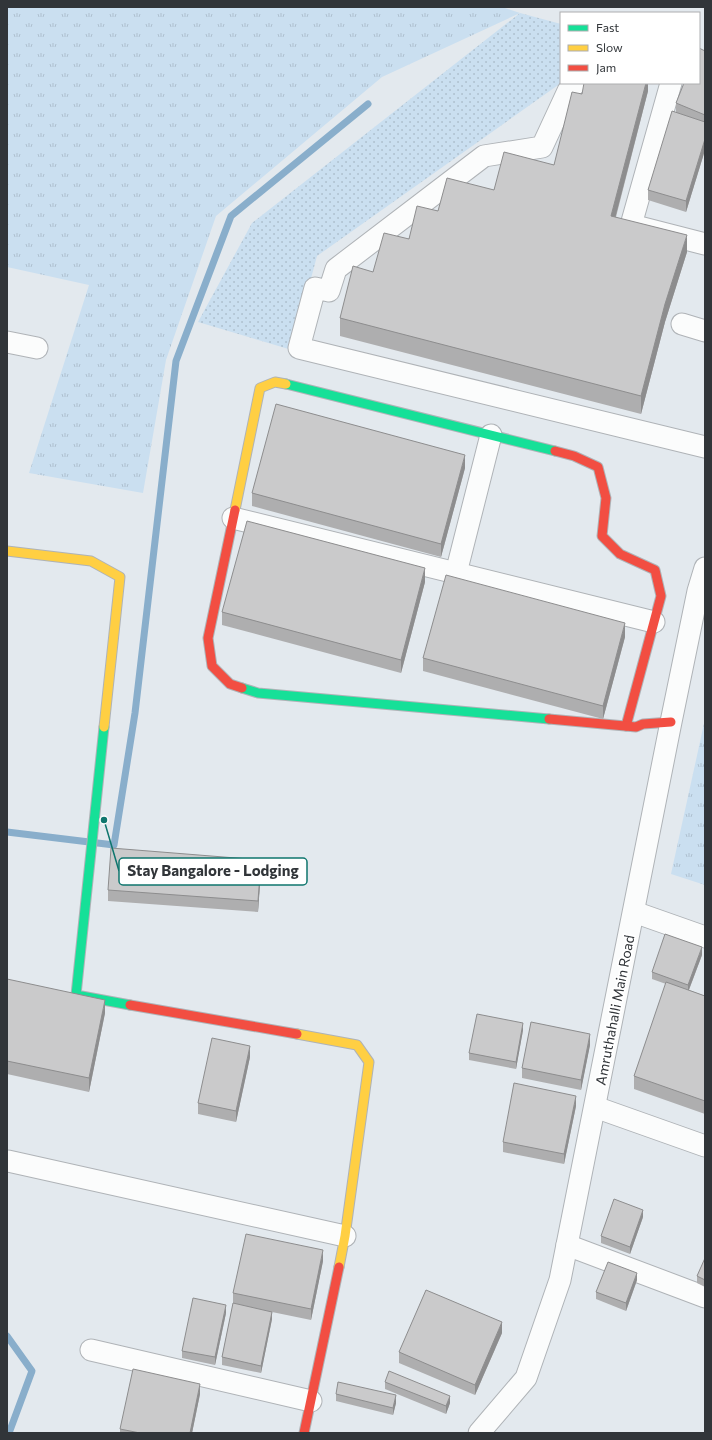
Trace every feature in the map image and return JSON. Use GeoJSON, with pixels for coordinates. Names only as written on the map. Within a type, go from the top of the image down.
{"type":"FeatureCollection","features":[{"type":"Feature","properties":{"kind":"street"},"geometry":{"type":"LineString","coordinates":[[575,84],[568,91],[542,147],[484,156],[336,269],[329,290],[315,288],[298,348],[705,447]]}},
{"type":"Feature","properties":{"kind":"street"},"geometry":{"type":"LineString","coordinates":[[671,84],[631,225],[705,244]]}},
{"type":"Feature","properties":{"kind":"street"},"geometry":{"type":"LineString","coordinates":[[682,324],[705,331]]}},
{"type":"Feature","properties":{"kind":"street"},"geometry":{"type":"LineString","coordinates":[[7,342],[36,348]]}},
{"type":"Feature","properties":{"kind":"street"},"geometry":{"type":"LineString","coordinates":[[631,726],[661,596],[655,570],[620,554],[602,536],[606,498],[598,467],[574,456],[275,382],[260,388],[208,638],[212,666],[230,684],[258,693],[631,726],[643,732],[670,728]]}},
{"type":"Feature","properties":{"kind":"street"},"geometry":{"type":"LineString","coordinates":[[456,573],[490,435]]}},
{"type":"Feature","properties":{"kind":"street"},"geometry":{"type":"LineString","coordinates":[[233,518],[654,622]]}},
{"type":"Feature","properties":{"kind":"street"},"geometry":{"type":"LineString","coordinates":[[7,551],[91,561],[120,577],[76,995],[357,1045],[369,1062],[346,1236],[304,1433]]}},
{"type":"Feature","properties":{"kind":"street","name":"Amruthahalli Main Road"},"geometry":{"type":"LineString","coordinates":[[479,1433],[526,1378],[560,1280],[670,728],[702,592],[705,568]]}},
{"type":"Feature","properties":{"kind":"street"},"geometry":{"type":"LineString","coordinates":[[634,912],[705,937]]}},
{"type":"Feature","properties":{"kind":"street"},"geometry":{"type":"LineString","coordinates":[[595,1107],[705,1146]]}},
{"type":"Feature","properties":{"kind":"street"},"geometry":{"type":"LineString","coordinates":[[8,1160],[346,1236]]}},
{"type":"Feature","properties":{"kind":"street"},"geometry":{"type":"LineString","coordinates":[[567,1244],[705,1297]]}},
{"type":"Feature","properties":{"kind":"street"},"geometry":{"type":"LineString","coordinates":[[91,1350],[310,1401]]}},
{"type":"Feature","properties":{"kind":"green space"},"geometry":{"type":"Polygon","coordinates":[[[7,7],[502,7],[520,13],[382,77],[216,216],[166,360],[143,493],[29,473],[89,285],[7,267],[7,7]]]}},
{"type":"Feature","properties":{"kind":"green space"},"geometry":{"type":"Polygon","coordinates":[[[520,13],[560,24],[560,84],[317,256],[292,350],[198,322],[252,223],[520,13]]]}},
{"type":"Feature","properties":{"kind":"green space"},"geometry":{"type":"Polygon","coordinates":[[[705,719],[705,885],[671,874],[705,719]]]}},
{"type":"Feature","properties":{"kind":"building"},"geometry":{"type":"Polygon","coordinates":[[[700,48],[705,51],[705,115],[676,103],[684,84],[700,84],[700,48]]]}},
{"type":"Feature","properties":{"kind":"building"},"geometry":{"type":"Polygon","coordinates":[[[584,84],[646,84],[611,216],[687,235],[665,304],[641,396],[340,318],[353,266],[373,272],[384,233],[409,239],[417,206],[438,211],[447,178],[494,190],[504,152],[554,165],[572,92],[582,94],[584,84]]]}},
{"type":"Feature","properties":{"kind":"building"},"geometry":{"type":"Polygon","coordinates":[[[672,111],[705,122],[705,139],[686,201],[648,190],[672,111]]]}},
{"type":"Feature","properties":{"kind":"building"},"geometry":{"type":"Polygon","coordinates":[[[276,404],[465,455],[441,544],[252,493],[276,404]]]}},
{"type":"Feature","properties":{"kind":"building"},"geometry":{"type":"Polygon","coordinates":[[[247,521],[425,568],[401,660],[222,612],[247,521]]]}},
{"type":"Feature","properties":{"kind":"building"},"geometry":{"type":"Polygon","coordinates":[[[446,575],[625,623],[603,706],[423,658],[446,575]]]}},
{"type":"Feature","properties":{"kind":"building"},"geometry":{"type":"Polygon","coordinates":[[[111,848],[261,860],[258,901],[108,890],[111,848]]]}},
{"type":"Feature","properties":{"kind":"building"},"geometry":{"type":"Polygon","coordinates":[[[665,934],[702,947],[688,985],[652,972],[665,934]]]}},
{"type":"Feature","properties":{"kind":"building"},"geometry":{"type":"Polygon","coordinates":[[[7,979],[105,1000],[89,1078],[7,1061],[7,979]]]}},
{"type":"Feature","properties":{"kind":"building"},"geometry":{"type":"Polygon","coordinates":[[[666,982],[705,996],[705,1101],[634,1076],[666,982]]]}},
{"type":"Feature","properties":{"kind":"building"},"geometry":{"type":"Polygon","coordinates":[[[477,1014],[523,1023],[516,1062],[469,1053],[477,1014]]]}},
{"type":"Feature","properties":{"kind":"building"},"geometry":{"type":"Polygon","coordinates":[[[531,1022],[590,1034],[581,1080],[522,1068],[531,1022]]]}},
{"type":"Feature","properties":{"kind":"building"},"geometry":{"type":"Polygon","coordinates":[[[212,1038],[250,1046],[236,1111],[198,1103],[212,1038]]]}},
{"type":"Feature","properties":{"kind":"building"},"geometry":{"type":"Polygon","coordinates":[[[514,1083],[576,1096],[564,1154],[503,1142],[514,1083]]]}},
{"type":"Feature","properties":{"kind":"building"},"geometry":{"type":"Polygon","coordinates":[[[614,1199],[643,1210],[630,1247],[601,1236],[614,1199]]]}},
{"type":"Feature","properties":{"kind":"building"},"geometry":{"type":"Polygon","coordinates":[[[246,1234],[323,1250],[311,1309],[233,1293],[246,1234]]]}},
{"type":"Feature","properties":{"kind":"building"},"geometry":{"type":"Polygon","coordinates":[[[705,1258],[705,1280],[697,1276],[705,1258]]]}},
{"type":"Feature","properties":{"kind":"building"},"geometry":{"type":"Polygon","coordinates":[[[608,1262],[637,1273],[626,1303],[596,1292],[608,1262]]]}},
{"type":"Feature","properties":{"kind":"building"},"geometry":{"type":"Polygon","coordinates":[[[426,1290],[502,1322],[475,1385],[399,1352],[426,1290]]]}},
{"type":"Feature","properties":{"kind":"building"},"geometry":{"type":"Polygon","coordinates":[[[193,1298],[226,1305],[215,1357],[182,1351],[193,1298]]]}},
{"type":"Feature","properties":{"kind":"building"},"geometry":{"type":"Polygon","coordinates":[[[233,1303],[272,1312],[261,1366],[222,1357],[233,1303]]]}},
{"type":"Feature","properties":{"kind":"building"},"geometry":{"type":"Polygon","coordinates":[[[133,1369],[200,1384],[190,1433],[140,1433],[120,1429],[133,1369]]]}},
{"type":"Feature","properties":{"kind":"building"},"geometry":{"type":"Polygon","coordinates":[[[389,1371],[450,1396],[446,1406],[385,1382],[389,1371]]]}},
{"type":"Feature","properties":{"kind":"building"},"geometry":{"type":"Polygon","coordinates":[[[338,1382],[396,1395],[393,1408],[336,1394],[338,1382]]]}},
{"type":"Feature","properties":{"kind":"waterway"},"geometry":{"type":"LineString","coordinates":[[7,832],[114,845],[135,713],[176,361],[231,216],[368,104]]}},
{"type":"Feature","properties":{"kind":"waterway"},"geometry":{"type":"LineString","coordinates":[[7,1336],[32,1371],[9,1433]]}},
{"type":"Feature","properties":{"kind":"traffic: fast"},"geometry":{"type":"LineString","coordinates":[[286,384],[555,451]]}},
{"type":"Feature","properties":{"kind":"traffic: fast"},"geometry":{"type":"LineString","coordinates":[[242,688],[258,693],[549,719]]}},
{"type":"Feature","properties":{"kind":"traffic: fast"},"geometry":{"type":"LineString","coordinates":[[104,727],[76,995],[130,1005]]}},
{"type":"Feature","properties":{"kind":"traffic: slow"},"geometry":{"type":"LineString","coordinates":[[235,510],[260,388],[275,382],[286,384]]}},
{"type":"Feature","properties":{"kind":"traffic: slow"},"geometry":{"type":"LineString","coordinates":[[7,551],[91,561],[120,577],[104,727]]}},
{"type":"Feature","properties":{"kind":"traffic: slow"},"geometry":{"type":"LineString","coordinates":[[297,1034],[357,1045],[369,1062],[345,1236],[339,1267]]}},
{"type":"Feature","properties":{"kind":"traffic: jam"},"geometry":{"type":"LineString","coordinates":[[555,451],[574,456],[598,467],[606,498],[602,536],[620,554],[655,570],[661,596],[626,726]]}},
{"type":"Feature","properties":{"kind":"traffic: jam"},"geometry":{"type":"LineString","coordinates":[[235,510],[208,638],[212,666],[230,684],[242,688]]}},
{"type":"Feature","properties":{"kind":"traffic: jam"},"geometry":{"type":"LineString","coordinates":[[549,719],[636,727],[643,724],[671,722]]}},
{"type":"Feature","properties":{"kind":"traffic: jam"},"geometry":{"type":"LineString","coordinates":[[130,1005],[297,1034]]}},
{"type":"Feature","properties":{"kind":"traffic: jam"},"geometry":{"type":"LineString","coordinates":[[304,1433],[339,1267]]}},
{"type":"Feature","properties":{"kind":"place","name":"Stay Bangalore - Lodging"},"geometry":{"type":"Point","coordinates":[104,820]}}]}
